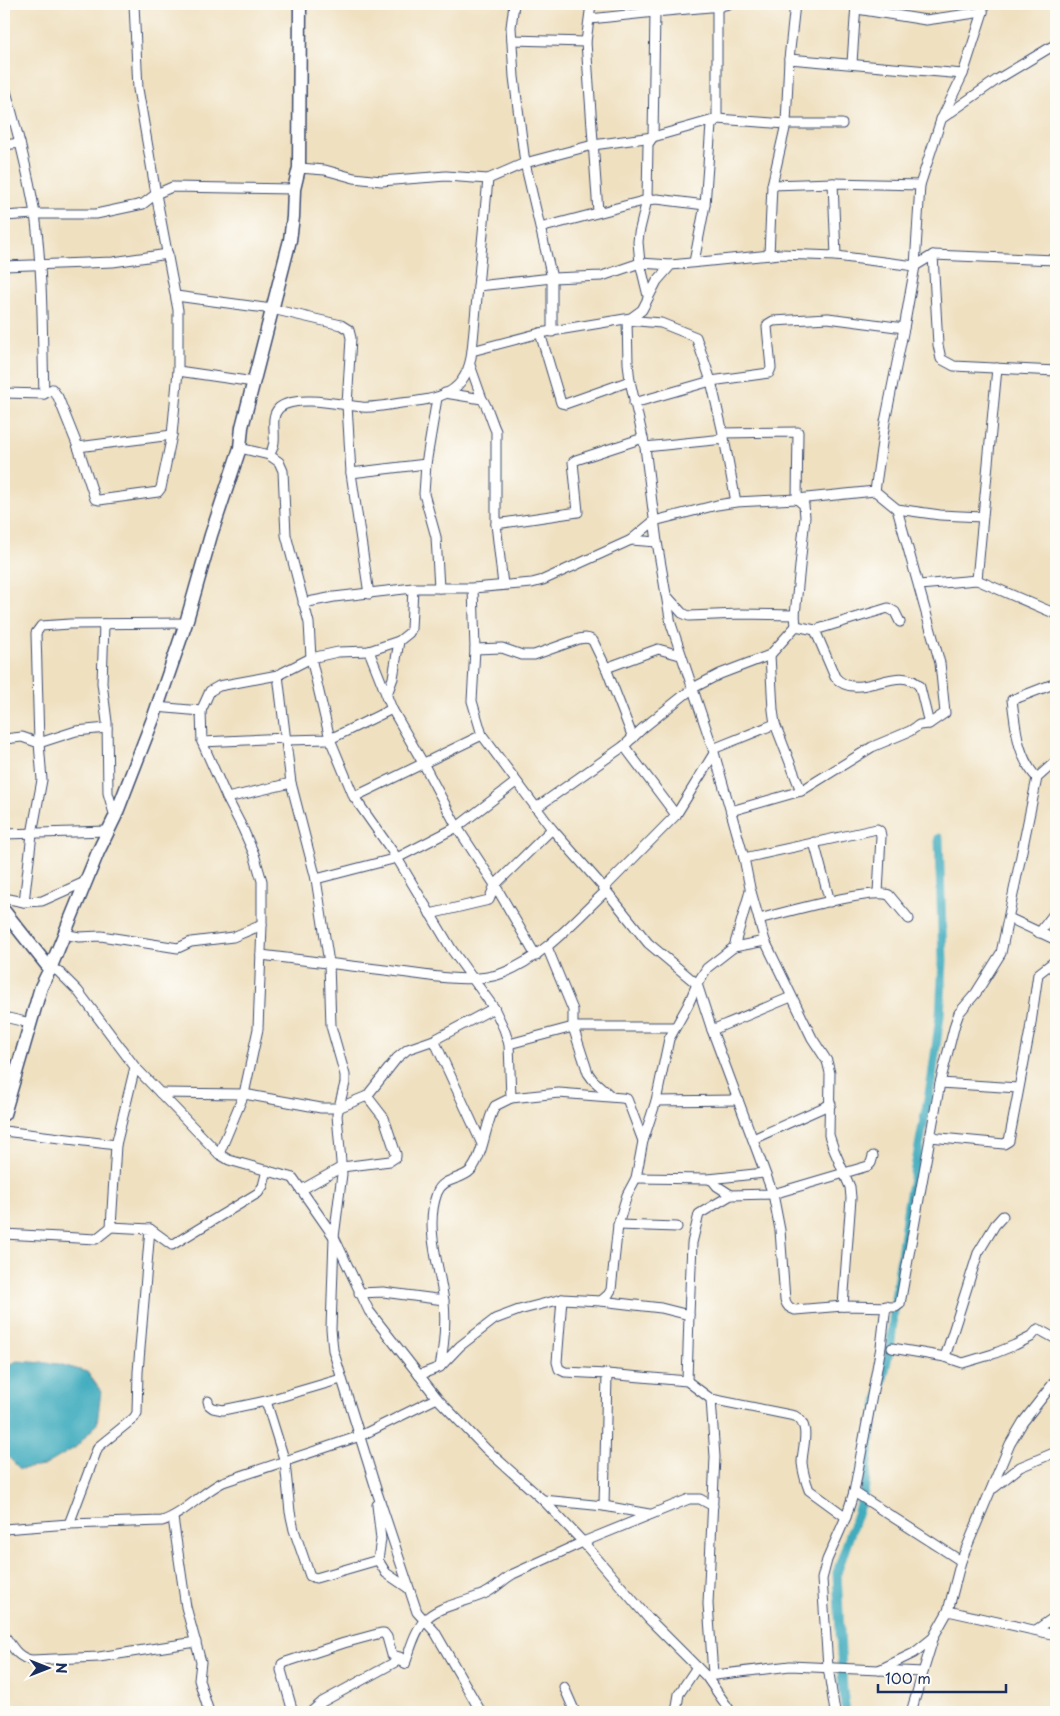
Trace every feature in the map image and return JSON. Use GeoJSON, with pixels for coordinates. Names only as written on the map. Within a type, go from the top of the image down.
{"type":"FeatureCollection","features":[{"type":"Feature","properties":{"kind":"street"},"geometry":{"type":"LineString","coordinates":[[4,394],[44,394],[52,389],[56,392],[78,446],[93,497],[99,500],[160,491],[172,435],[178,371],[178,310],[138,89],[134,4]]}},
{"type":"Feature","properties":{"kind":"street"},"geometry":{"type":"LineString","coordinates":[[4,1114],[41,987],[115,817],[186,623],[211,535],[240,448],[242,427],[290,240],[294,189],[299,168],[300,4]]}},
{"type":"Feature","properties":{"kind":"street"},"geometry":{"type":"LineString","coordinates":[[514,4],[511,27],[514,77],[525,163],[552,278],[552,332]]}},
{"type":"Feature","properties":{"kind":"street"},"geometry":{"type":"LineString","coordinates":[[591,4],[586,42],[598,212]]}},
{"type":"Feature","properties":{"kind":"street"},"geometry":{"type":"LineString","coordinates":[[769,255],[772,185],[786,124],[789,59],[795,4]]}},
{"type":"Feature","properties":{"kind":"street"},"geometry":{"type":"LineString","coordinates":[[590,19],[724,5]]}},
{"type":"Feature","properties":{"kind":"street"},"geometry":{"type":"LineString","coordinates":[[694,262],[705,205],[711,125],[717,119],[717,8],[724,5]]}},
{"type":"Feature","properties":{"kind":"street"},"geometry":{"type":"LineString","coordinates":[[852,63],[857,6],[926,20],[983,8],[963,74],[941,120],[920,185],[915,266],[885,422],[874,491]]}},
{"type":"Feature","properties":{"kind":"street"},"geometry":{"type":"LineString","coordinates":[[648,296],[640,263],[639,233],[647,200],[648,144],[653,137],[655,12]]}},
{"type":"Feature","properties":{"kind":"street"},"geometry":{"type":"LineString","coordinates":[[512,40],[586,42]]}},
{"type":"Feature","properties":{"kind":"street"},"geometry":{"type":"LineString","coordinates":[[941,120],[998,79],[1056,44]]}},
{"type":"Feature","properties":{"kind":"street"},"geometry":{"type":"LineString","coordinates":[[789,59],[963,74]]}},
{"type":"Feature","properties":{"kind":"street"},"geometry":{"type":"LineString","coordinates":[[4,84],[20,143],[34,214],[39,265],[44,394]]}},
{"type":"Feature","properties":{"kind":"street"},"geometry":{"type":"LineString","coordinates":[[299,168],[325,170],[354,178],[380,180],[446,176],[488,179],[525,163],[593,145],[653,137],[717,119],[786,124],[842,124]]}},
{"type":"Feature","properties":{"kind":"street"},"geometry":{"type":"LineString","coordinates":[[4,145],[20,143]]}},
{"type":"Feature","properties":{"kind":"street"},"geometry":{"type":"LineString","coordinates":[[439,588],[436,537],[424,494],[426,464],[441,395],[456,387],[463,380],[470,365],[488,179]]}},
{"type":"Feature","properties":{"kind":"street"},"geometry":{"type":"LineString","coordinates":[[772,185],[834,183],[920,185]]}},
{"type":"Feature","properties":{"kind":"street"},"geometry":{"type":"LineString","coordinates":[[834,183],[836,256]]}},
{"type":"Feature","properties":{"kind":"street"},"geometry":{"type":"LineString","coordinates":[[4,216],[96,214],[143,204],[156,194],[168,188],[176,187],[294,189]]}},
{"type":"Feature","properties":{"kind":"street"},"geometry":{"type":"LineString","coordinates":[[540,228],[647,200],[657,199],[705,205]]}},
{"type":"Feature","properties":{"kind":"street"},"geometry":{"type":"LineString","coordinates":[[4,266],[113,262],[168,254]]}},
{"type":"Feature","properties":{"kind":"street"},"geometry":{"type":"LineString","coordinates":[[478,286],[552,278],[602,276],[640,263],[671,265],[769,255],[836,256],[915,266],[934,255],[1056,260]]}},
{"type":"Feature","properties":{"kind":"street"},"geometry":{"type":"LineString","coordinates":[[934,255],[938,345],[941,359],[954,366],[1056,371]]}},
{"type":"Feature","properties":{"kind":"street"},"geometry":{"type":"LineString","coordinates":[[629,319],[642,310],[661,275],[671,265]]}},
{"type":"Feature","properties":{"kind":"street"},"geometry":{"type":"LineString","coordinates":[[176,296],[272,309],[341,324],[349,330],[351,338],[347,405],[351,473],[368,594]]}},
{"type":"Feature","properties":{"kind":"street"},"geometry":{"type":"LineString","coordinates":[[634,403],[711,381],[765,374],[771,371],[768,324],[773,321],[828,318],[904,328]]}},
{"type":"Feature","properties":{"kind":"street"},"geometry":{"type":"LineString","coordinates":[[472,351],[540,333],[629,319],[661,323],[696,337],[711,381],[724,436],[736,502]]}},
{"type":"Feature","properties":{"kind":"street"},"geometry":{"type":"LineString","coordinates":[[629,319],[628,363],[630,381],[644,443],[657,542],[671,624],[731,811],[764,941],[812,1038],[827,1061],[830,1073],[829,1135],[845,1172],[851,1198],[843,1306]]}},
{"type":"Feature","properties":{"kind":"street"},"geometry":{"type":"LineString","coordinates":[[540,333],[561,403],[565,404],[630,381]]}},
{"type":"Feature","properties":{"kind":"street"},"geometry":{"type":"LineString","coordinates":[[470,365],[496,430],[496,524],[503,585]]}},
{"type":"Feature","properties":{"kind":"street"},"geometry":{"type":"LineString","coordinates":[[977,580],[997,368]]}},
{"type":"Feature","properties":{"kind":"street"},"geometry":{"type":"LineString","coordinates":[[178,371],[254,382]]}},
{"type":"Feature","properties":{"kind":"street"},"geometry":{"type":"LineString","coordinates":[[269,455],[275,441],[273,422],[275,414],[283,406],[289,404],[318,401],[371,407],[441,395],[482,399]]}},
{"type":"Feature","properties":{"kind":"street"},"geometry":{"type":"LineString","coordinates":[[496,524],[578,512],[573,462],[576,460],[644,443],[724,436],[798,432],[797,499]]}},
{"type":"Feature","properties":{"kind":"street"},"geometry":{"type":"LineString","coordinates":[[78,446],[172,435]]}},
{"type":"Feature","properties":{"kind":"street"},"geometry":{"type":"LineString","coordinates":[[240,448],[269,455],[279,462],[283,471],[286,535],[310,631],[311,658],[330,739],[354,797],[397,858],[471,978],[494,1008],[509,1044],[511,1098]]}},
{"type":"Feature","properties":{"kind":"street"},"geometry":{"type":"LineString","coordinates":[[351,473],[426,464]]}},
{"type":"Feature","properties":{"kind":"street"},"geometry":{"type":"LineString","coordinates":[[303,602],[412,588],[473,588],[532,583],[543,580],[631,540],[654,521],[736,502],[797,499],[874,491],[897,509],[940,515],[982,517]]}},
{"type":"Feature","properties":{"kind":"street"},"geometry":{"type":"LineString","coordinates":[[536,808],[624,746],[649,723],[693,688],[720,674],[770,655],[796,626],[795,615],[805,517],[804,505],[797,499]]}},
{"type":"Feature","properties":{"kind":"street"},"geometry":{"type":"LineString","coordinates":[[731,811],[801,791],[872,747],[910,731],[919,725],[929,724],[946,712],[940,663],[897,509]]}},
{"type":"Feature","properties":{"kind":"street"},"geometry":{"type":"LineString","coordinates":[[631,540],[657,542]]}},
{"type":"Feature","properties":{"kind":"street"},"geometry":{"type":"LineString","coordinates":[[919,585],[977,580],[1056,614]]}},
{"type":"Feature","properties":{"kind":"street"},"geometry":{"type":"LineString","coordinates":[[218,1154],[244,1094],[258,1029],[263,885],[257,860],[202,742],[201,711],[210,691],[219,686],[278,675],[311,658],[338,652],[369,651],[399,641],[411,629],[412,588]]}},
{"type":"Feature","properties":{"kind":"street"},"geometry":{"type":"LineString","coordinates":[[473,588],[476,649],[472,701],[482,735],[552,829],[648,943],[697,984],[712,1030],[773,1194],[780,1230],[784,1300],[787,1306],[795,1310],[843,1306],[896,1307],[902,1302],[940,1083],[955,1024],[959,1014],[994,966],[1001,953],[1037,778],[1056,761]]}},
{"type":"Feature","properties":{"kind":"street"},"geometry":{"type":"LineString","coordinates":[[665,593],[682,613],[689,616],[740,614],[795,615]]}},
{"type":"Feature","properties":{"kind":"street"},"geometry":{"type":"LineString","coordinates":[[796,626],[815,630],[888,608],[895,612],[900,622]]}},
{"type":"Feature","properties":{"kind":"street"},"geometry":{"type":"LineString","coordinates":[[24,902],[32,834],[42,780],[39,743],[37,629],[40,626],[186,623]]}},
{"type":"Feature","properties":{"kind":"street"},"geometry":{"type":"LineString","coordinates":[[104,624],[102,683],[107,728],[108,793],[115,817]]}},
{"type":"Feature","properties":{"kind":"street"},"geometry":{"type":"LineString","coordinates":[[815,630],[835,677],[839,682],[850,687],[894,679],[906,680],[917,684],[920,687],[929,724]]}},
{"type":"Feature","properties":{"kind":"street"},"geometry":{"type":"LineString","coordinates":[[476,649],[502,648],[522,655],[534,655],[586,638],[593,641],[606,668],[633,738]]}},
{"type":"Feature","properties":{"kind":"street"},"geometry":{"type":"LineString","coordinates":[[386,697],[393,678],[399,641]]}},
{"type":"Feature","properties":{"kind":"street"},"geometry":{"type":"LineString","coordinates":[[606,668],[658,649],[680,655]]}},
{"type":"Feature","properties":{"kind":"street"},"geometry":{"type":"LineString","coordinates":[[369,651],[392,709],[457,827],[495,885],[536,956]]}},
{"type":"Feature","properties":{"kind":"street"},"geometry":{"type":"LineString","coordinates":[[770,655],[772,707],[775,724],[801,791]]}},
{"type":"Feature","properties":{"kind":"street"},"geometry":{"type":"LineString","coordinates":[[278,675],[291,783],[316,878],[328,963],[331,1026],[345,1075],[337,1114],[342,1167],[334,1237],[331,1329],[333,1350],[416,1612],[435,1632],[482,1712]]}},
{"type":"Feature","properties":{"kind":"street"},"geometry":{"type":"LineString","coordinates":[[1037,778],[1028,768],[1018,744],[1012,700],[1056,683]]}},
{"type":"Feature","properties":{"kind":"street"},"geometry":{"type":"LineString","coordinates":[[156,707],[201,711]]}},
{"type":"Feature","properties":{"kind":"street"},"geometry":{"type":"LineString","coordinates":[[202,742],[330,739],[392,709]]}},
{"type":"Feature","properties":{"kind":"street"},"geometry":{"type":"LineString","coordinates":[[261,955],[436,976],[471,978],[489,977],[503,973],[536,956],[605,890],[676,815],[713,752],[775,724]]}},
{"type":"Feature","properties":{"kind":"street"},"geometry":{"type":"LineString","coordinates":[[4,739],[22,737],[39,743],[76,731],[107,728]]}},
{"type":"Feature","properties":{"kind":"street"},"geometry":{"type":"LineString","coordinates":[[354,797],[482,735]]}},
{"type":"Feature","properties":{"kind":"street"},"geometry":{"type":"LineString","coordinates":[[624,746],[676,815]]}},
{"type":"Feature","properties":{"kind":"street"},"geometry":{"type":"LineString","coordinates":[[316,878],[397,858],[457,827],[516,782]]}},
{"type":"Feature","properties":{"kind":"street"},"geometry":{"type":"LineString","coordinates":[[227,798],[291,783]]}},
{"type":"Feature","properties":{"kind":"street"},"geometry":{"type":"LineString","coordinates":[[744,858],[873,828],[880,831],[881,836],[878,893]]}},
{"type":"Feature","properties":{"kind":"street"},"geometry":{"type":"LineString","coordinates":[[430,914],[489,900],[495,885],[552,829]]}},
{"type":"Feature","properties":{"kind":"street"},"geometry":{"type":"LineString","coordinates":[[4,834],[84,830],[108,831]]}},
{"type":"Feature","properties":{"kind":"street"},"geometry":{"type":"LineString","coordinates":[[814,842],[830,902]]}},
{"type":"Feature","properties":{"kind":"street"},"geometry":{"type":"LineString","coordinates":[[4,898],[24,902],[42,901],[87,881]]}},
{"type":"Feature","properties":{"kind":"street"},"geometry":{"type":"LineString","coordinates":[[734,947],[750,888]]}},
{"type":"Feature","properties":{"kind":"street"},"geometry":{"type":"LineString","coordinates":[[759,919],[878,893],[889,894],[908,918]]}},
{"type":"Feature","properties":{"kind":"street"},"geometry":{"type":"LineString","coordinates":[[4,911],[50,969],[58,972],[78,991],[135,1067],[218,1154],[229,1160],[293,1178],[334,1237],[369,1311],[437,1398],[498,1460],[543,1500],[583,1542],[648,1618],[697,1667],[709,1675],[732,1712]]}},
{"type":"Feature","properties":{"kind":"street"},"geometry":{"type":"LineString","coordinates":[[1039,933],[1056,911]]}},
{"type":"Feature","properties":{"kind":"street"},"geometry":{"type":"LineString","coordinates":[[1009,918],[1056,940]]}},
{"type":"Feature","properties":{"kind":"street"},"geometry":{"type":"LineString","coordinates":[[64,934],[79,937],[101,936],[178,948],[191,942],[233,937],[262,925]]}},
{"type":"Feature","properties":{"kind":"street"},"geometry":{"type":"LineString","coordinates":[[601,1300],[608,1295],[612,1283],[618,1225],[627,1195],[636,1178],[643,1141],[656,1101],[669,1039],[707,968],[734,947],[764,941]]}},
{"type":"Feature","properties":{"kind":"street"},"geometry":{"type":"LineString","coordinates":[[547,947],[573,1010],[574,1027],[590,1076],[612,1097]]}},
{"type":"Feature","properties":{"kind":"street"},"geometry":{"type":"LineString","coordinates":[[930,1136],[1000,1144],[1007,1143],[1030,1030],[1038,974],[1056,960]]}},
{"type":"Feature","properties":{"kind":"street"},"geometry":{"type":"LineString","coordinates":[[712,1030],[791,997]]}},
{"type":"Feature","properties":{"kind":"street"},"geometry":{"type":"LineString","coordinates":[[160,1093],[244,1094],[321,1108],[338,1108],[367,1096],[398,1058],[408,1050],[434,1040],[494,1008]]}},
{"type":"Feature","properties":{"kind":"street"},"geometry":{"type":"LineString","coordinates":[[4,1017],[30,1023]]}},
{"type":"Feature","properties":{"kind":"street"},"geometry":{"type":"LineString","coordinates":[[509,1044],[574,1027],[675,1027]]}},
{"type":"Feature","properties":{"kind":"street"},"geometry":{"type":"LineString","coordinates":[[434,1040],[482,1144]]}},
{"type":"Feature","properties":{"kind":"street"},"geometry":{"type":"LineString","coordinates":[[111,1227],[116,1145],[135,1067]]}},
{"type":"Feature","properties":{"kind":"street"},"geometry":{"type":"LineString","coordinates":[[940,1083],[1018,1088]]}},
{"type":"Feature","properties":{"kind":"street"},"geometry":{"type":"LineString","coordinates":[[440,1367],[445,1328],[444,1300],[432,1230],[434,1203],[442,1184],[465,1175],[470,1170],[482,1144],[495,1106],[511,1098],[560,1093],[627,1100],[643,1141]]}},
{"type":"Feature","properties":{"kind":"street"},"geometry":{"type":"LineString","coordinates":[[301,1190],[342,1167],[390,1161],[396,1157],[384,1118],[367,1096]]}},
{"type":"Feature","properties":{"kind":"street"},"geometry":{"type":"LineString","coordinates":[[656,1101],[738,1100]]}},
{"type":"Feature","properties":{"kind":"street"},"geometry":{"type":"LineString","coordinates":[[753,1139],[830,1104]]}},
{"type":"Feature","properties":{"kind":"street"},"geometry":{"type":"LineString","coordinates":[[4,1131],[116,1145]]}},
{"type":"Feature","properties":{"kind":"street"},"geometry":{"type":"LineString","coordinates":[[687,1382],[692,1243],[699,1214],[731,1195],[773,1194],[868,1166],[873,1156]]}},
{"type":"Feature","properties":{"kind":"street"},"geometry":{"type":"LineString","coordinates":[[4,1234],[96,1239],[111,1227],[150,1230],[172,1245],[258,1193],[263,1186],[267,1170]]}},
{"type":"Feature","properties":{"kind":"street"},"geometry":{"type":"LineString","coordinates":[[636,1178],[708,1179],[764,1173]]}},
{"type":"Feature","properties":{"kind":"street"},"geometry":{"type":"LineString","coordinates":[[708,1179],[731,1195]]}},
{"type":"Feature","properties":{"kind":"street"},"geometry":{"type":"LineString","coordinates":[[945,1356],[978,1253],[995,1225],[1003,1216]]}},
{"type":"Feature","properties":{"kind":"street"},"geometry":{"type":"LineString","coordinates":[[618,1225],[676,1227]]}},
{"type":"Feature","properties":{"kind":"street"},"geometry":{"type":"LineString","coordinates":[[69,1524],[98,1448],[134,1418],[137,1413],[138,1372],[150,1230]]}},
{"type":"Feature","properties":{"kind":"street"},"geometry":{"type":"LineString","coordinates":[[359,1293],[382,1292],[444,1300]]}},
{"type":"Feature","properties":{"kind":"street"},"geometry":{"type":"LineString","coordinates":[[419,1375],[440,1367],[460,1346],[495,1320],[519,1310],[562,1299],[601,1300],[661,1308],[688,1315]]}},
{"type":"Feature","properties":{"kind":"street"},"geometry":{"type":"LineString","coordinates":[[562,1299],[557,1362],[559,1369],[565,1372],[687,1382],[711,1399],[800,1418],[805,1427],[802,1463],[808,1490],[846,1517]]}},
{"type":"Feature","properties":{"kind":"street"},"geometry":{"type":"LineString","coordinates":[[835,1712],[828,1667],[822,1580],[827,1560],[846,1517],[854,1492],[881,1347],[886,1306]]}},
{"type":"Feature","properties":{"kind":"street"},"geometry":{"type":"LineString","coordinates":[[892,1348],[945,1356],[963,1363],[993,1354],[1032,1337],[1038,1330],[1056,1339]]}},
{"type":"Feature","properties":{"kind":"street"},"geometry":{"type":"LineString","coordinates":[[604,1506],[607,1374]]}},
{"type":"Feature","properties":{"kind":"street"},"geometry":{"type":"LineString","coordinates":[[208,1401],[213,1408],[218,1410],[266,1401],[341,1379]]}},
{"type":"Feature","properties":{"kind":"street"},"geometry":{"type":"LineString","coordinates":[[911,1712],[934,1636],[948,1611],[961,1561],[1016,1433],[1056,1380]]}},
{"type":"Feature","properties":{"kind":"street"},"geometry":{"type":"LineString","coordinates":[[4,1529],[69,1524],[154,1523],[173,1518],[213,1487],[360,1436],[437,1398]]}},
{"type":"Feature","properties":{"kind":"street"},"geometry":{"type":"LineString","coordinates":[[709,1675],[708,1604],[715,1457],[711,1399]]}},
{"type":"Feature","properties":{"kind":"street"},"geometry":{"type":"LineString","coordinates":[[266,1401],[285,1462],[290,1512],[294,1530],[312,1578],[318,1578],[378,1560]]}},
{"type":"Feature","properties":{"kind":"street"},"geometry":{"type":"LineString","coordinates":[[992,1490],[1020,1467],[1056,1452]]}},
{"type":"Feature","properties":{"kind":"street"},"geometry":{"type":"LineString","coordinates":[[377,1492],[381,1539],[378,1560],[386,1573],[408,1588]]}},
{"type":"Feature","properties":{"kind":"street"},"geometry":{"type":"LineString","coordinates":[[854,1492],[961,1561]]}},
{"type":"Feature","properties":{"kind":"street"},"geometry":{"type":"LineString","coordinates":[[405,1664],[424,1621],[434,1612],[488,1592],[504,1578],[583,1542],[689,1499],[700,1499],[713,1506]]}},
{"type":"Feature","properties":{"kind":"street"},"geometry":{"type":"LineString","coordinates":[[543,1500],[604,1506],[650,1514]]}},
{"type":"Feature","properties":{"kind":"street"},"geometry":{"type":"LineString","coordinates":[[173,1518],[184,1594],[201,1662],[199,1680],[209,1712]]}},
{"type":"Feature","properties":{"kind":"street"},"geometry":{"type":"LineString","coordinates":[[948,1611],[1056,1635]]}},
{"type":"Feature","properties":{"kind":"street"},"geometry":{"type":"LineString","coordinates":[[1036,1630],[1056,1616]]}},
{"type":"Feature","properties":{"kind":"street"},"geometry":{"type":"LineString","coordinates":[[293,1712],[281,1670],[282,1664],[286,1662],[344,1643],[384,1633],[392,1655],[400,1657],[405,1664]]}},
{"type":"Feature","properties":{"kind":"street"},"geometry":{"type":"LineString","coordinates":[[4,1634],[18,1654],[32,1660],[99,1657],[196,1642]]}},
{"type":"Feature","properties":{"kind":"street"},"geometry":{"type":"LineString","coordinates":[[877,1671],[914,1653],[934,1636]]}},
{"type":"Feature","properties":{"kind":"street"},"geometry":{"type":"LineString","coordinates":[[311,1712],[322,1702],[400,1660],[405,1664]]}},
{"type":"Feature","properties":{"kind":"street"},"geometry":{"type":"LineString","coordinates":[[676,1712],[679,1694],[697,1667]]}},
{"type":"Feature","properties":{"kind":"street"},"geometry":{"type":"LineString","coordinates":[[709,1675],[774,1667],[828,1667],[848,1670],[923,1672]]}},
{"type":"Feature","properties":{"kind":"street"},"geometry":{"type":"LineString","coordinates":[[564,1687],[575,1712]]}},
{"type":"Feature","properties":{"kind":"water"},"geometry":{"type":"Polygon","coordinates":[[[17,1361],[59,1364],[87,1372],[101,1391],[97,1424],[76,1447],[44,1466],[20,1469],[4,1453],[4,1367],[17,1361]]]}},
{"type":"Feature","properties":{"kind":"waterway"},"geometry":{"type":"LineString","coordinates":[[895,1298],[908,1205],[932,1077],[940,1016],[943,961],[939,838]]}},
{"type":"Feature","properties":{"kind":"waterway"},"geometry":{"type":"LineString","coordinates":[[846,1712],[843,1691],[837,1573],[864,1493],[872,1430],[891,1342],[894,1311]]}}]}
